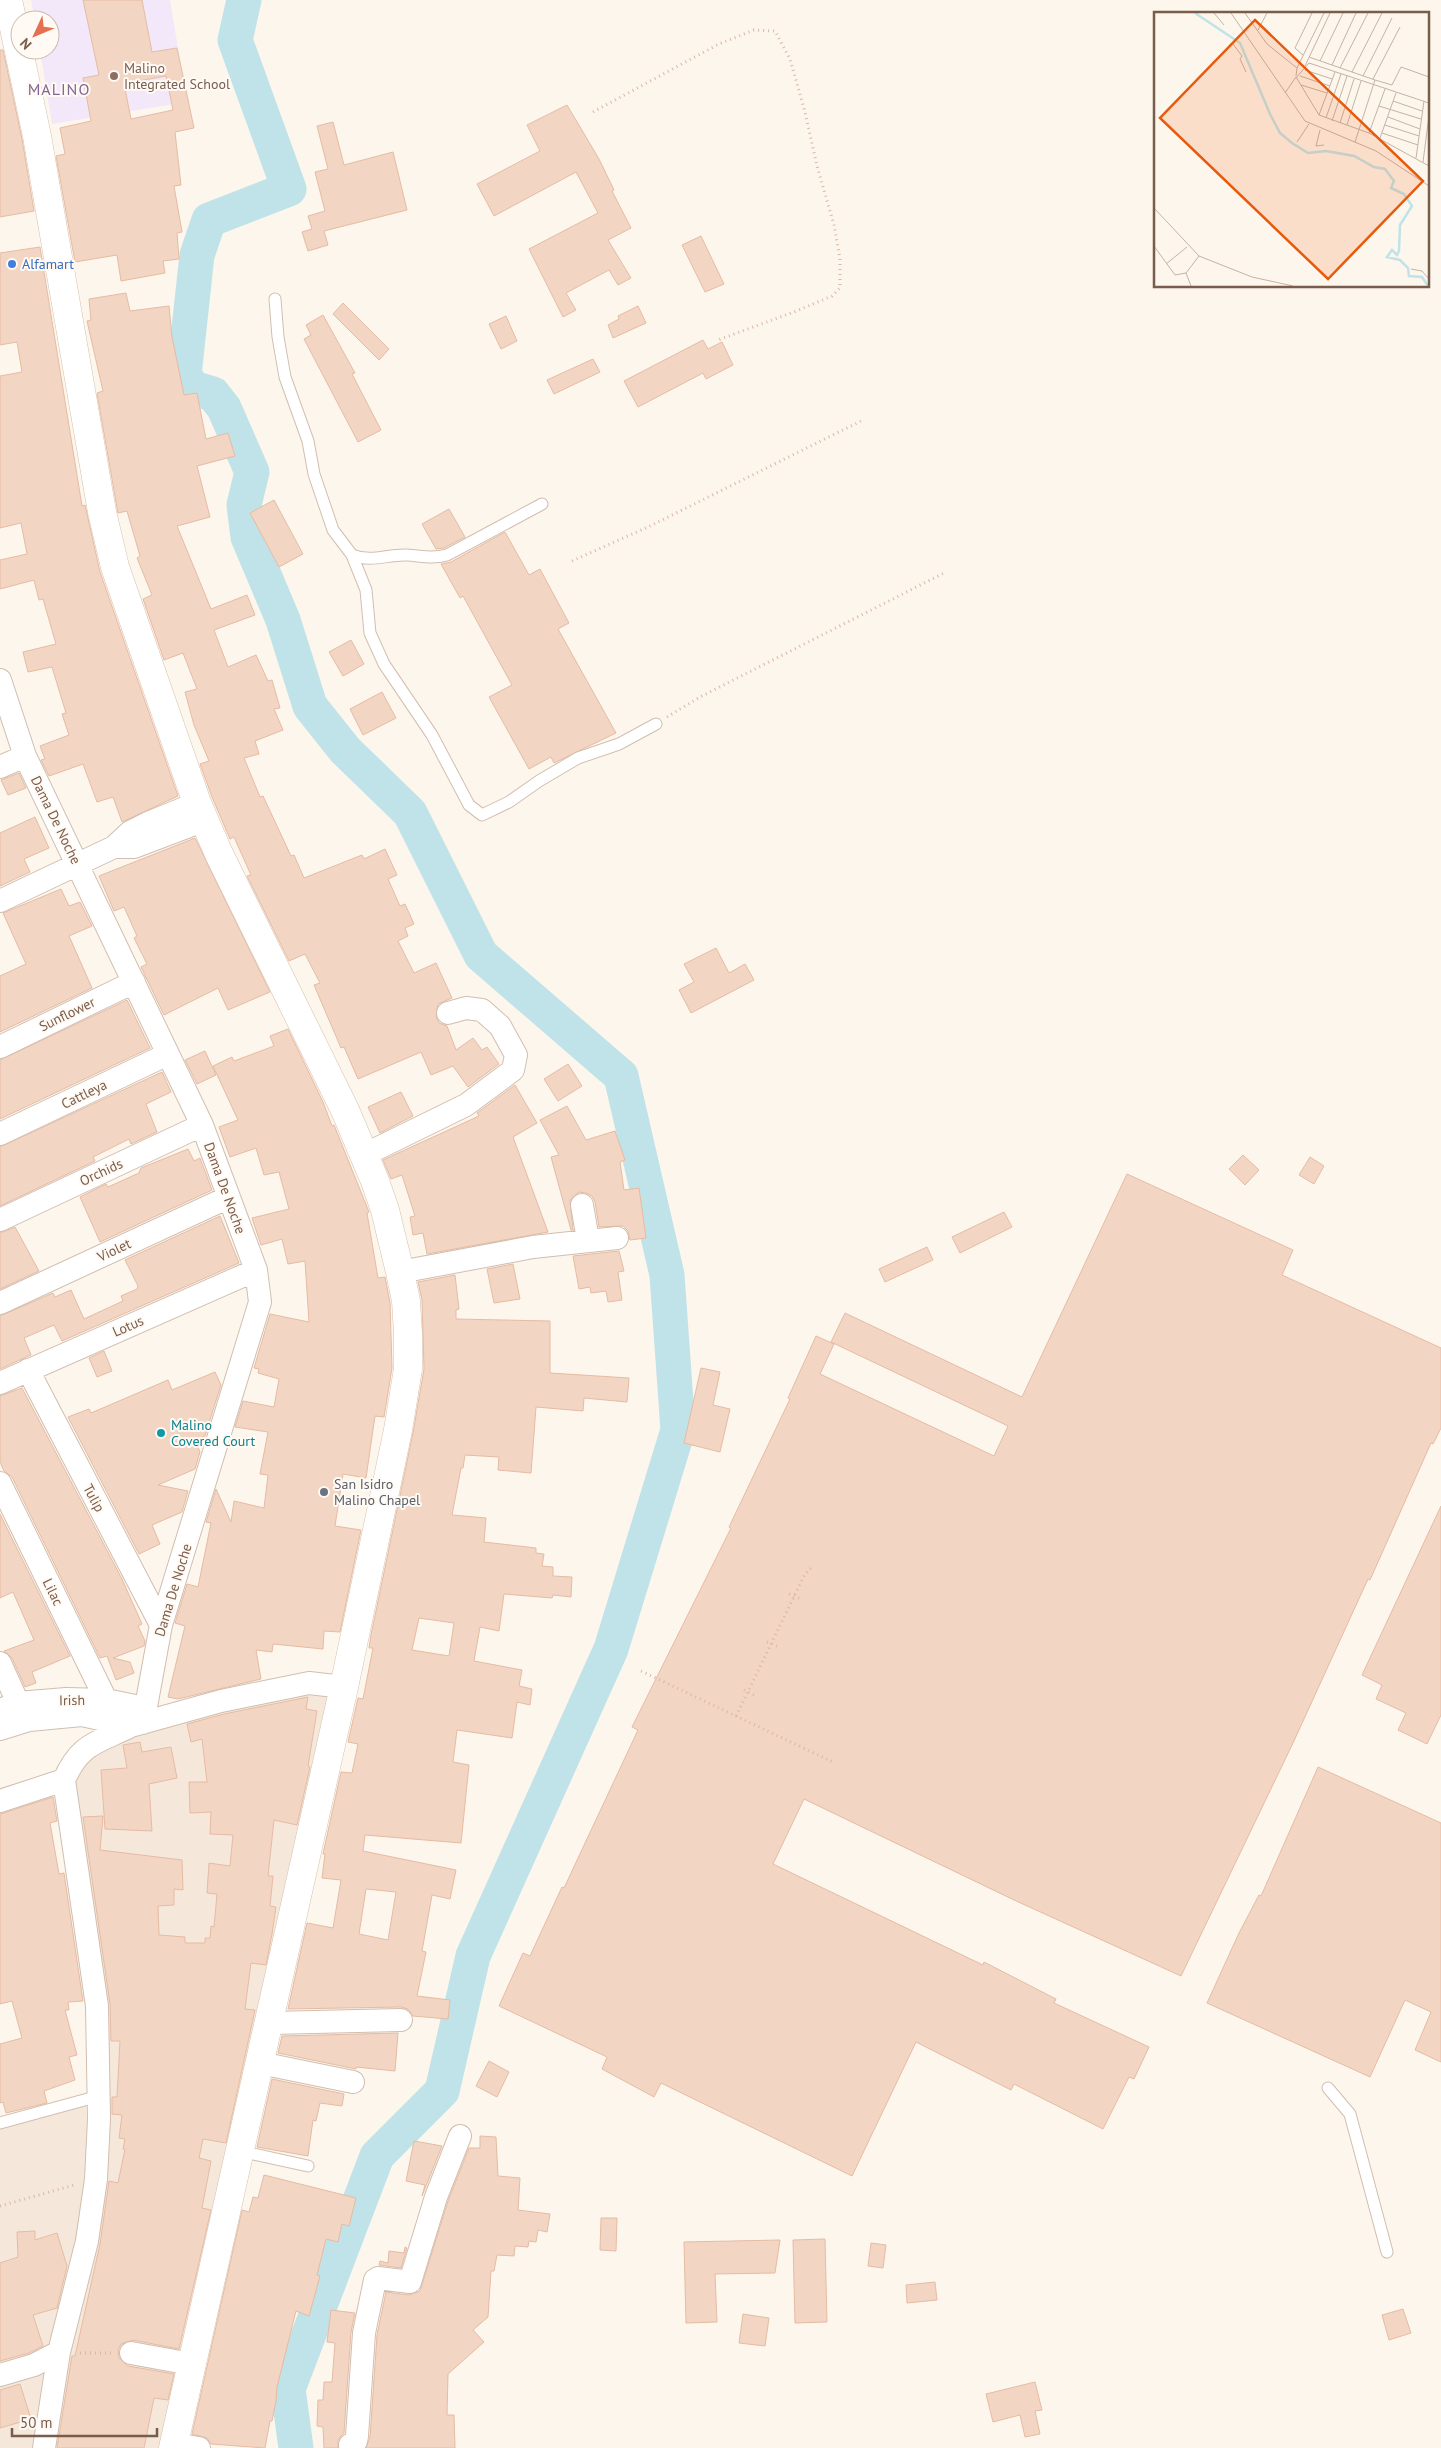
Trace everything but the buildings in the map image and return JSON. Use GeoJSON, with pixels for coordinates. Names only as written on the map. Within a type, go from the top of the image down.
{"type":"FeatureCollection","features":[{"type":"Feature","properties":{"kind":"street"},"geometry":{"type":"LineString","coordinates":[[8,0],[37,136],[102,512],[115,567],[190,816],[345,1110],[385,1210],[406,1301],[408,1369],[398,1430],[270,2023],[191,2364],[182,2447]]}},
{"type":"Feature","properties":{"kind":"street","name":"Dama De Noche"},"geometry":{"type":"LineString","coordinates":[[0,680],[25,756],[202,1125],[256,1270],[260,1302],[161,1626],[140,1719]]}},
{"type":"Feature","properties":{"kind":"street"},"geometry":{"type":"LineString","coordinates":[[0,767],[25,756]]}},
{"type":"Feature","properties":{"kind":"street"},"geometry":{"type":"LineString","coordinates":[[0,901],[114,846],[134,847],[190,816]]}},
{"type":"Feature","properties":{"kind":"street","name":"Sunflower"},"geometry":{"type":"LineString","coordinates":[[0,1047],[134,982]]}},
{"type":"Feature","properties":{"kind":"street"},"geometry":{"type":"LineString","coordinates":[[364,1155],[466,1105],[513,1070],[516,1055],[500,1026],[482,1010],[466,1008],[448,1013]]}},
{"type":"Feature","properties":{"kind":"street","name":"Cattleya"},"geometry":{"type":"LineString","coordinates":[[0,1134],[168,1054]]}},
{"type":"Feature","properties":{"kind":"street","name":"Orchids"},"geometry":{"type":"LineString","coordinates":[[0,1220],[202,1125]]}},
{"type":"Feature","properties":{"kind":"street","name":"Violet"},"geometry":{"type":"LineString","coordinates":[[0,1304],[229,1197]]}},
{"type":"Feature","properties":{"kind":"street"},"geometry":{"type":"LineString","coordinates":[[582,1205],[588,1240]]}},
{"type":"Feature","properties":{"kind":"street"},"geometry":{"type":"LineString","coordinates":[[400,1272],[533,1247],[617,1238]]}},
{"type":"Feature","properties":{"kind":"street","name":"Lotus"},"geometry":{"type":"LineString","coordinates":[[0,1383],[256,1270]]}},
{"type":"Feature","properties":{"kind":"street","name":"Tulip"},"geometry":{"type":"LineString","coordinates":[[28,1370],[161,1626]]}},
{"type":"Feature","properties":{"kind":"street","name":"Lilac"},"geometry":{"type":"LineString","coordinates":[[0,1483],[106,1700]]}},
{"type":"Feature","properties":{"kind":"street"},"geometry":{"type":"LineString","coordinates":[[0,1663],[9,1706]]}},
{"type":"Feature","properties":{"kind":"street"},"geometry":{"type":"LineString","coordinates":[[44,2448],[59,2352],[87,2241],[96,2179],[99,2096],[97,2006],[64,1780],[72,1761],[82,1750],[140,1719],[309,1683],[344,1687]]}},
{"type":"Feature","properties":{"kind":"street","name":"Irish"},"geometry":{"type":"LineString","coordinates":[[9,1706],[66,1699],[106,1700],[140,1719]]}},
{"type":"Feature","properties":{"kind":"street"},"geometry":{"type":"LineString","coordinates":[[0,1729],[29,1720],[82,1715],[140,1719]]}},
{"type":"Feature","properties":{"kind":"street"},"geometry":{"type":"LineString","coordinates":[[0,1801],[64,1780]]}},
{"type":"Feature","properties":{"kind":"street"},"geometry":{"type":"LineString","coordinates":[[270,2023],[401,2020]]}},
{"type":"Feature","properties":{"kind":"street"},"geometry":{"type":"LineString","coordinates":[[260,2063],[353,2082]]}},
{"type":"Feature","properties":{"kind":"street"},"geometry":{"type":"LineString","coordinates":[[350,2445],[356,2441],[357,2436],[364,2332],[375,2280],[378,2278],[410,2282],[436,2197],[460,2136]]}},
{"type":"Feature","properties":{"kind":"street"},"geometry":{"type":"LineString","coordinates":[[0,2375],[34,2365],[59,2352]]}},
{"type":"Feature","properties":{"kind":"street"},"geometry":{"type":"LineString","coordinates":[[131,2354],[191,2364]]}},
{"type":"Feature","properties":{"kind":"lane"},"geometry":{"type":"LineString","coordinates":[[275,299],[284,377],[308,441],[314,474],[333,530],[352,555],[366,590],[370,633],[384,664],[432,735],[469,805],[482,815],[509,802],[539,780],[578,758],[619,744],[656,724]]}},
{"type":"Feature","properties":{"kind":"lane"},"geometry":{"type":"LineString","coordinates":[[352,555],[362,559],[377,560],[405,555],[432,558],[447,554],[542,504]]}},
{"type":"Feature","properties":{"kind":"lane"},"geometry":{"type":"LineString","coordinates":[[1328,2088],[1350,2114],[1387,2252]]}},
{"type":"Feature","properties":{"kind":"lane"},"geometry":{"type":"LineString","coordinates":[[0,2123],[99,2096]]}},
{"type":"Feature","properties":{"kind":"lane"},"geometry":{"type":"LineString","coordinates":[[240,2151],[308,2166]]}},
{"type":"Feature","properties":{"kind":"path"},"geometry":{"type":"LineString","coordinates":[[593,112],[719,44],[754,30],[775,31],[790,58],[834,225],[840,259],[840,288],[832,296],[802,309],[718,340]]}},
{"type":"Feature","properties":{"kind":"path"},"geometry":{"type":"LineString","coordinates":[[572,561],[648,527],[863,420]]}},
{"type":"Feature","properties":{"kind":"path"},"geometry":{"type":"LineString","coordinates":[[656,724],[700,697],[944,573]]}},
{"type":"Feature","properties":{"kind":"path"},"geometry":{"type":"LineString","coordinates":[[736,1716],[769,1643],[805,1574],[811,1568]]}},
{"type":"Feature","properties":{"kind":"path"},"geometry":{"type":"LineString","coordinates":[[790,1594],[801,1598]]}},
{"type":"Feature","properties":{"kind":"path"},"geometry":{"type":"LineString","coordinates":[[769,1643],[777,1646]]}},
{"type":"Feature","properties":{"kind":"path"},"geometry":{"type":"LineString","coordinates":[[641,1671],[833,1762]]}},
{"type":"Feature","properties":{"kind":"path"},"geometry":{"type":"LineString","coordinates":[[746,1691],[754,1695]]}},
{"type":"Feature","properties":{"kind":"path"},"geometry":{"type":"LineString","coordinates":[[0,2206],[96,2179]]}},
{"type":"Feature","properties":{"kind":"path"},"geometry":{"type":"LineString","coordinates":[[59,2352],[131,2354]]}},
{"type":"Feature","properties":{"kind":"shaded area","name":"Malino Integrated School"},"geometry":{"type":"Polygon","coordinates":[[[31,0],[170,0],[187,102],[52,124],[42,60],[60,60],[60,10],[33,10],[31,0]]]}},
{"type":"Feature","properties":{"kind":"shaded area"},"geometry":{"type":"Polygon","coordinates":[[[335,1691],[167,2448],[47,2448],[101,2199],[71,1777],[84,1755],[216,1705],[335,1691]]]}},
{"type":"Feature","properties":{"kind":"shaded area"},"geometry":{"type":"Polygon","coordinates":[[[86,2100],[89,2182],[45,2448],[0,2448],[0,2126],[86,2100]]]}},
{"type":"Feature","properties":{"kind":"waterway"},"geometry":{"type":"LineString","coordinates":[[244,0],[235,40],[289,189],[209,220],[197,255],[184,375],[193,388],[213,394],[224,408],[252,472],[244,505],[248,537],[283,620],[310,706],[345,750],[410,813],[481,955],[621,1076],[667,1275],[678,1430],[611,1649],[473,1956],[442,2091],[377,2156],[288,2389],[296,2448]]}},
{"type":"Feature","properties":{"kind":"place","name":"Malino Integrated School"},"geometry":{"type":"Point","coordinates":[114,76]}},
{"type":"Feature","properties":{"kind":"place","name":"Alfamart"},"geometry":{"type":"Point","coordinates":[12,264]}},
{"type":"Feature","properties":{"kind":"place","name":"Malino Covered Court"},"geometry":{"type":"Point","coordinates":[161,1433]}},
{"type":"Feature","properties":{"kind":"place","name":"San Isidro Malino Chapel"},"geometry":{"type":"Point","coordinates":[324,1492]}},
{"type":"Feature","properties":{"kind":"district","name":"MALINO"},"geometry":{"type":"Point","coordinates":[59,89]}}]}
